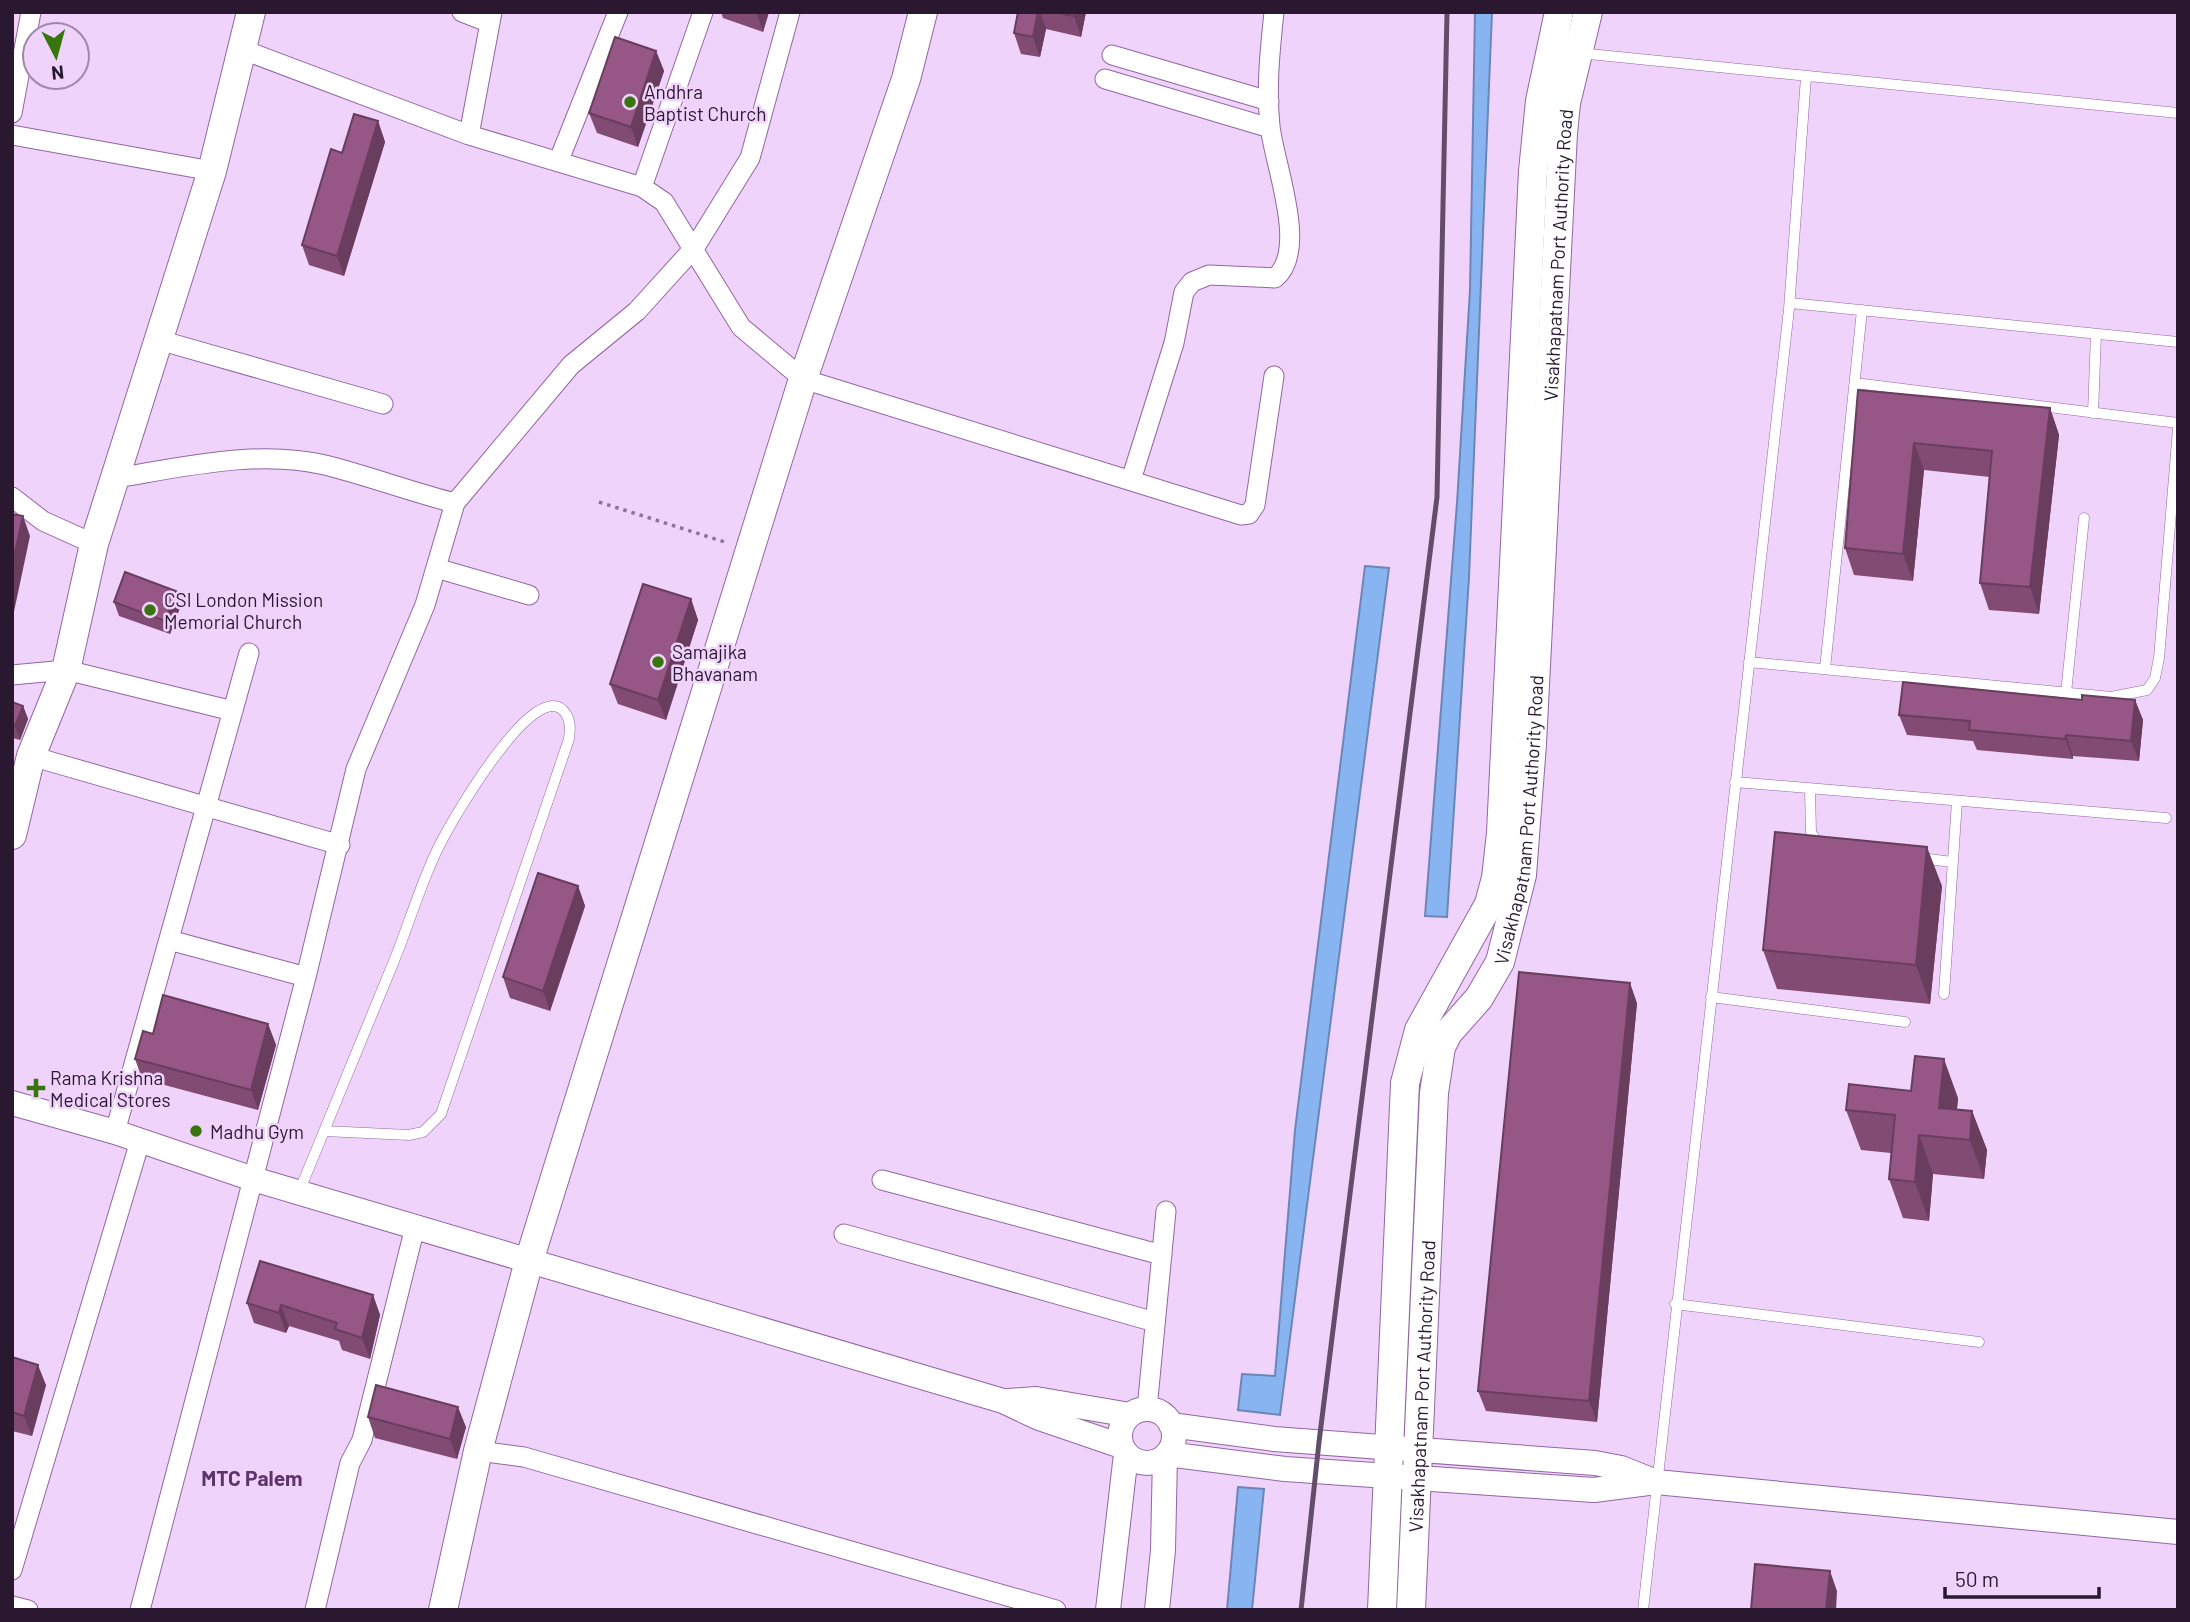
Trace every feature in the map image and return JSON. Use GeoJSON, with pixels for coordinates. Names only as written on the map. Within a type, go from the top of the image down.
{"type":"FeatureCollection","features":[{"type":"Feature","properties":{"kind":"main road"},"geometry":{"type":"LineString","coordinates":[[12,835],[31,756],[66,670],[94,544],[212,171],[251,12]]}},
{"type":"Feature","properties":{"kind":"main road"},"geometry":{"type":"LineString","coordinates":[[443,1610],[478,1451],[529,1261],[803,379],[906,79],[923,12]]}},
{"type":"Feature","properties":{"kind":"main road","name":"Visakhapatnam Port Authority Road"},"geometry":{"type":"LineString","coordinates":[[1411,1610],[1437,1066],[1448,1032],[1479,998],[1500,962],[1518,896],[1525,851],[1566,103],[1559,12]]}},
{"type":"Feature","properties":{"kind":"main road","name":"Visakhapatnam Port Authority Road"},"geometry":{"type":"LineString","coordinates":[[1382,1610],[1405,1083],[1419,1030],[1479,926],[1494,890],[1498,868],[1533,171],[1540,102],[1564,52],[1588,12]]}},
{"type":"Feature","properties":{"kind":"street"},"geometry":{"type":"LineString","coordinates":[[12,113],[31,12]]}},
{"type":"Feature","properties":{"kind":"street"},"geometry":{"type":"LineString","coordinates":[[462,12],[491,18],[469,135]]}},
{"type":"Feature","properties":{"kind":"street"},"geometry":{"type":"LineString","coordinates":[[559,160],[618,12]]}},
{"type":"Feature","properties":{"kind":"street"},"geometry":{"type":"LineString","coordinates":[[642,187],[702,12]]}},
{"type":"Feature","properties":{"kind":"street"},"geometry":{"type":"LineString","coordinates":[[139,1610],[306,977],[340,845],[356,769],[425,605],[455,503],[571,365],[638,311],[695,247],[750,158],[790,12]]}},
{"type":"Feature","properties":{"kind":"street"},"geometry":{"type":"LineString","coordinates":[[1131,480],[1174,343],[1184,292],[1192,282],[1209,275],[1275,278],[1286,262],[1290,232],[1270,128],[1268,69],[1274,12]]}},
{"type":"Feature","properties":{"kind":"street"},"geometry":{"type":"LineString","coordinates":[[241,49],[469,135],[642,187],[664,202],[695,247],[741,327],[803,379],[1131,480],[1223,512],[1249,514],[1255,505],[1274,376]]}},
{"type":"Feature","properties":{"kind":"street"},"geometry":{"type":"LineString","coordinates":[[1112,55],[1269,101]]}},
{"type":"Feature","properties":{"kind":"street"},"geometry":{"type":"LineString","coordinates":[[1105,79],[1270,128]]}},
{"type":"Feature","properties":{"kind":"street"},"geometry":{"type":"LineString","coordinates":[[12,135],[212,171]]}},
{"type":"Feature","properties":{"kind":"street"},"geometry":{"type":"LineString","coordinates":[[159,340],[383,404]]}},
{"type":"Feature","properties":{"kind":"street"},"geometry":{"type":"LineString","coordinates":[[116,478],[201,464],[268,459],[324,465],[455,503]]}},
{"type":"Feature","properties":{"kind":"street"},"geometry":{"type":"LineString","coordinates":[[12,497],[43,521],[94,544]]}},
{"type":"Feature","properties":{"kind":"street"},"geometry":{"type":"LineString","coordinates":[[436,568],[529,595]]}},
{"type":"Feature","properties":{"kind":"street"},"geometry":{"type":"LineString","coordinates":[[115,1132],[249,653]]}},
{"type":"Feature","properties":{"kind":"street"},"geometry":{"type":"LineString","coordinates":[[12,675],[66,670],[233,711]]}},
{"type":"Feature","properties":{"kind":"street"},"geometry":{"type":"LineString","coordinates":[[31,756],[340,845]]}},
{"type":"Feature","properties":{"kind":"street"},"geometry":{"type":"LineString","coordinates":[[169,940],[306,977]]}},
{"type":"Feature","properties":{"kind":"street"},"geometry":{"type":"LineString","coordinates":[[12,1103],[115,1132],[253,1179],[1003,1401],[1039,1418],[1124,1450],[1141,1463],[1158,1461],[1166,1455],[1174,1440],[1171,1425],[1164,1416],[1036,1399],[1003,1401]]}},
{"type":"Feature","properties":{"kind":"street"},"geometry":{"type":"LineString","coordinates":[[12,1570],[139,1141]]}},
{"type":"Feature","properties":{"kind":"street"},"geometry":{"type":"LineString","coordinates":[[882,1180],[1162,1255]]}},
{"type":"Feature","properties":{"kind":"street"},"geometry":{"type":"LineString","coordinates":[[1108,1610],[1124,1450],[1121,1429],[1139,1412],[1155,1322],[1166,1211]]}},
{"type":"Feature","properties":{"kind":"street"},"geometry":{"type":"LineString","coordinates":[[315,1610],[350,1462],[362,1440],[415,1227]]}},
{"type":"Feature","properties":{"kind":"street"},"geometry":{"type":"LineString","coordinates":[[844,1234],[1155,1322]]}},
{"type":"Feature","properties":{"kind":"street"},"geometry":{"type":"LineString","coordinates":[[1171,1425],[1274,1439],[1595,1464],[1621,1468],[1656,1482]]}},
{"type":"Feature","properties":{"kind":"street"},"geometry":{"type":"LineString","coordinates":[[478,1451],[524,1457],[1056,1610]]}},
{"type":"Feature","properties":{"kind":"street"},"geometry":{"type":"LineString","coordinates":[[1166,1455],[1285,1469],[1594,1490],[1656,1482],[2178,1532]]}},
{"type":"Feature","properties":{"kind":"street"},"geometry":{"type":"LineString","coordinates":[[1157,1610],[1163,1550],[1166,1455]]}},
{"type":"Feature","properties":{"kind":"street"},"geometry":{"type":"LineString","coordinates":[[12,1606],[28,1610]]}},
{"type":"Feature","properties":{"kind":"lane"},"geometry":{"type":"LineString","coordinates":[[1564,52],[2178,113]]}},
{"type":"Feature","properties":{"kind":"lane"},"geometry":{"type":"LineString","coordinates":[[1643,1610],[1675,1304],[1790,303],[1806,76]]}},
{"type":"Feature","properties":{"kind":"lane"},"geometry":{"type":"LineString","coordinates":[[1790,303],[2178,342]]}},
{"type":"Feature","properties":{"kind":"lane"},"geometry":{"type":"LineString","coordinates":[[1825,669],[1862,310]]}},
{"type":"Feature","properties":{"kind":"lane"},"geometry":{"type":"LineString","coordinates":[[2093,413],[2096,334]]}},
{"type":"Feature","properties":{"kind":"lane"},"geometry":{"type":"LineString","coordinates":[[1855,383],[2178,423]]}},
{"type":"Feature","properties":{"kind":"lane"},"geometry":{"type":"LineString","coordinates":[[1749,662],[2112,697],[2147,691],[2155,678],[2178,429]]}},
{"type":"Feature","properties":{"kind":"lane"},"geometry":{"type":"LineString","coordinates":[[2066,692],[2084,518]]}},
{"type":"Feature","properties":{"kind":"lane"},"geometry":{"type":"LineString","coordinates":[[298,1192],[445,834],[512,733],[535,711],[549,706],[558,707],[565,711],[570,723],[569,739],[441,1114],[433,1126],[423,1132],[409,1135],[324,1131]]}},
{"type":"Feature","properties":{"kind":"lane"},"geometry":{"type":"LineString","coordinates":[[1735,782],[2166,818]]}},
{"type":"Feature","properties":{"kind":"lane"},"geometry":{"type":"LineString","coordinates":[[1810,789],[1811,833],[1814,841],[1828,847]]}},
{"type":"Feature","properties":{"kind":"lane"},"geometry":{"type":"LineString","coordinates":[[1944,994],[1957,801]]}},
{"type":"Feature","properties":{"kind":"lane"},"geometry":{"type":"LineString","coordinates":[[1913,858],[1952,862]]}},
{"type":"Feature","properties":{"kind":"lane"},"geometry":{"type":"LineString","coordinates":[[1711,997],[1905,1022]]}},
{"type":"Feature","properties":{"kind":"lane"},"geometry":{"type":"LineString","coordinates":[[1675,1304],[1979,1342]]}},
{"type":"Feature","properties":{"kind":"path"},"geometry":{"type":"LineString","coordinates":[[599,502],[750,550]]}},
{"type":"Feature","properties":{"kind":"water"},"geometry":{"type":"Polygon","coordinates":[[[1475,12],[1492,12],[1469,577],[1447,917],[1425,916],[1457,503],[1470,290],[1475,12]]]}},
{"type":"Feature","properties":{"kind":"water"},"geometry":{"type":"Polygon","coordinates":[[[1365,566],[1389,568],[1280,1415],[1238,1410],[1242,1374],[1275,1376],[1295,1130],[1365,566]]]}},
{"type":"Feature","properties":{"kind":"water"},"geometry":{"type":"Polygon","coordinates":[[[1238,1487],[1264,1489],[1252,1610],[1227,1610],[1238,1487]]]}},
{"type":"Feature","properties":{"kind":"building"},"geometry":{"type":"Polygon","coordinates":[[[1018,12],[1038,12],[1033,37],[1014,33],[1018,12]]]}},
{"type":"Feature","properties":{"kind":"building"},"geometry":{"type":"Polygon","coordinates":[[[1054,12],[1075,12],[1074,16],[1054,12]]]}},
{"type":"Feature","properties":{"kind":"building"},"geometry":{"type":"Polygon","coordinates":[[[615,37],[656,51],[631,127],[589,113],[615,37]]]}},
{"type":"Feature","properties":{"kind":"building"},"geometry":{"type":"Polygon","coordinates":[[[354,114],[378,121],[337,256],[302,245],[331,149],[342,153],[354,114]]]}},
{"type":"Feature","properties":{"kind":"building"},"geometry":{"type":"Polygon","coordinates":[[[1858,390],[2050,408],[2030,587],[1980,583],[1992,451],[1914,443],[1903,554],[1845,548],[1858,390]]]}},
{"type":"Feature","properties":{"kind":"building"},"geometry":{"type":"Polygon","coordinates":[[[12,514],[23,516],[12,566],[12,514]]]}},
{"type":"Feature","properties":{"kind":"building"},"geometry":{"type":"Polygon","coordinates":[[[125,572],[176,591],[165,621],[114,602],[125,572]]]}},
{"type":"Feature","properties":{"kind":"building","name":"Samajika Bhavanam"},"geometry":{"type":"Polygon","coordinates":[[[643,584],[691,599],[658,700],[610,684],[643,584]]]}},
{"type":"Feature","properties":{"kind":"building"},"geometry":{"type":"Polygon","coordinates":[[[1903,682],[2082,700],[2082,695],[2135,700],[2131,741],[2066,735],[2065,739],[1969,730],[1970,721],[1899,715],[1903,682]]]}},
{"type":"Feature","properties":{"kind":"building"},"geometry":{"type":"Polygon","coordinates":[[[12,702],[23,706],[15,726],[12,726],[12,702]]]}},
{"type":"Feature","properties":{"kind":"building"},"geometry":{"type":"Polygon","coordinates":[[[1775,832],[1927,847],[1916,965],[1763,950],[1775,832]]]}},
{"type":"Feature","properties":{"kind":"building"},"geometry":{"type":"Polygon","coordinates":[[[538,873],[578,886],[543,991],[503,977],[538,873]]]}},
{"type":"Feature","properties":{"kind":"building"},"geometry":{"type":"Polygon","coordinates":[[[1519,972],[1630,983],[1589,1401],[1478,1391],[1519,972]]]}},
{"type":"Feature","properties":{"kind":"building"},"geometry":{"type":"Polygon","coordinates":[[[163,995],[268,1024],[251,1090],[135,1059],[143,1031],[153,1034],[163,995]]]}},
{"type":"Feature","properties":{"kind":"building"},"geometry":{"type":"Polygon","coordinates":[[[1915,1056],[1944,1059],[1939,1108],[1972,1111],[1970,1140],[1919,1135],[1915,1182],[1889,1179],[1895,1115],[1846,1110],[1849,1084],[1911,1091],[1915,1056]]]}},
{"type":"Feature","properties":{"kind":"building"},"geometry":{"type":"Polygon","coordinates":[[[260,1261],[373,1295],[362,1338],[335,1329],[337,1323],[281,1305],[279,1313],[247,1303],[260,1261]]]}},
{"type":"Feature","properties":{"kind":"building"},"geometry":{"type":"Polygon","coordinates":[[[12,1357],[38,1365],[24,1416],[12,1412],[12,1357]]]}},
{"type":"Feature","properties":{"kind":"building"},"geometry":{"type":"Polygon","coordinates":[[[376,1385],[458,1407],[450,1439],[368,1417],[376,1385]]]}},
{"type":"Feature","properties":{"kind":"building"},"geometry":{"type":"Polygon","coordinates":[[[1755,1564],[1830,1571],[1826,1610],[1751,1610],[1755,1564]]]}},
{"type":"Feature","properties":{"kind":"railway"},"geometry":{"type":"LineString","coordinates":[[1301,1610],[1319,1442],[1437,497],[1447,12]]}},
{"type":"Feature","properties":{"kind":"place","name":"Andhra Baptist Church"},"geometry":{"type":"Point","coordinates":[630,102]}},
{"type":"Feature","properties":{"kind":"place","name":"CSI London Mission Memorial Church"},"geometry":{"type":"Point","coordinates":[150,610]}},
{"type":"Feature","properties":{"kind":"place","name":"Samajika Bhavanam"},"geometry":{"type":"Point","coordinates":[658,662]}},
{"type":"Feature","properties":{"kind":"place","name":"Rama Krishna Medical Stores"},"geometry":{"type":"Point","coordinates":[36,1088]}},
{"type":"Feature","properties":{"kind":"place","name":"Madhu Gym"},"geometry":{"type":"Point","coordinates":[196,1131]}},
{"type":"Feature","properties":{"kind":"district","name":"MTC Palem"},"geometry":{"type":"Point","coordinates":[252,1477]}}]}
